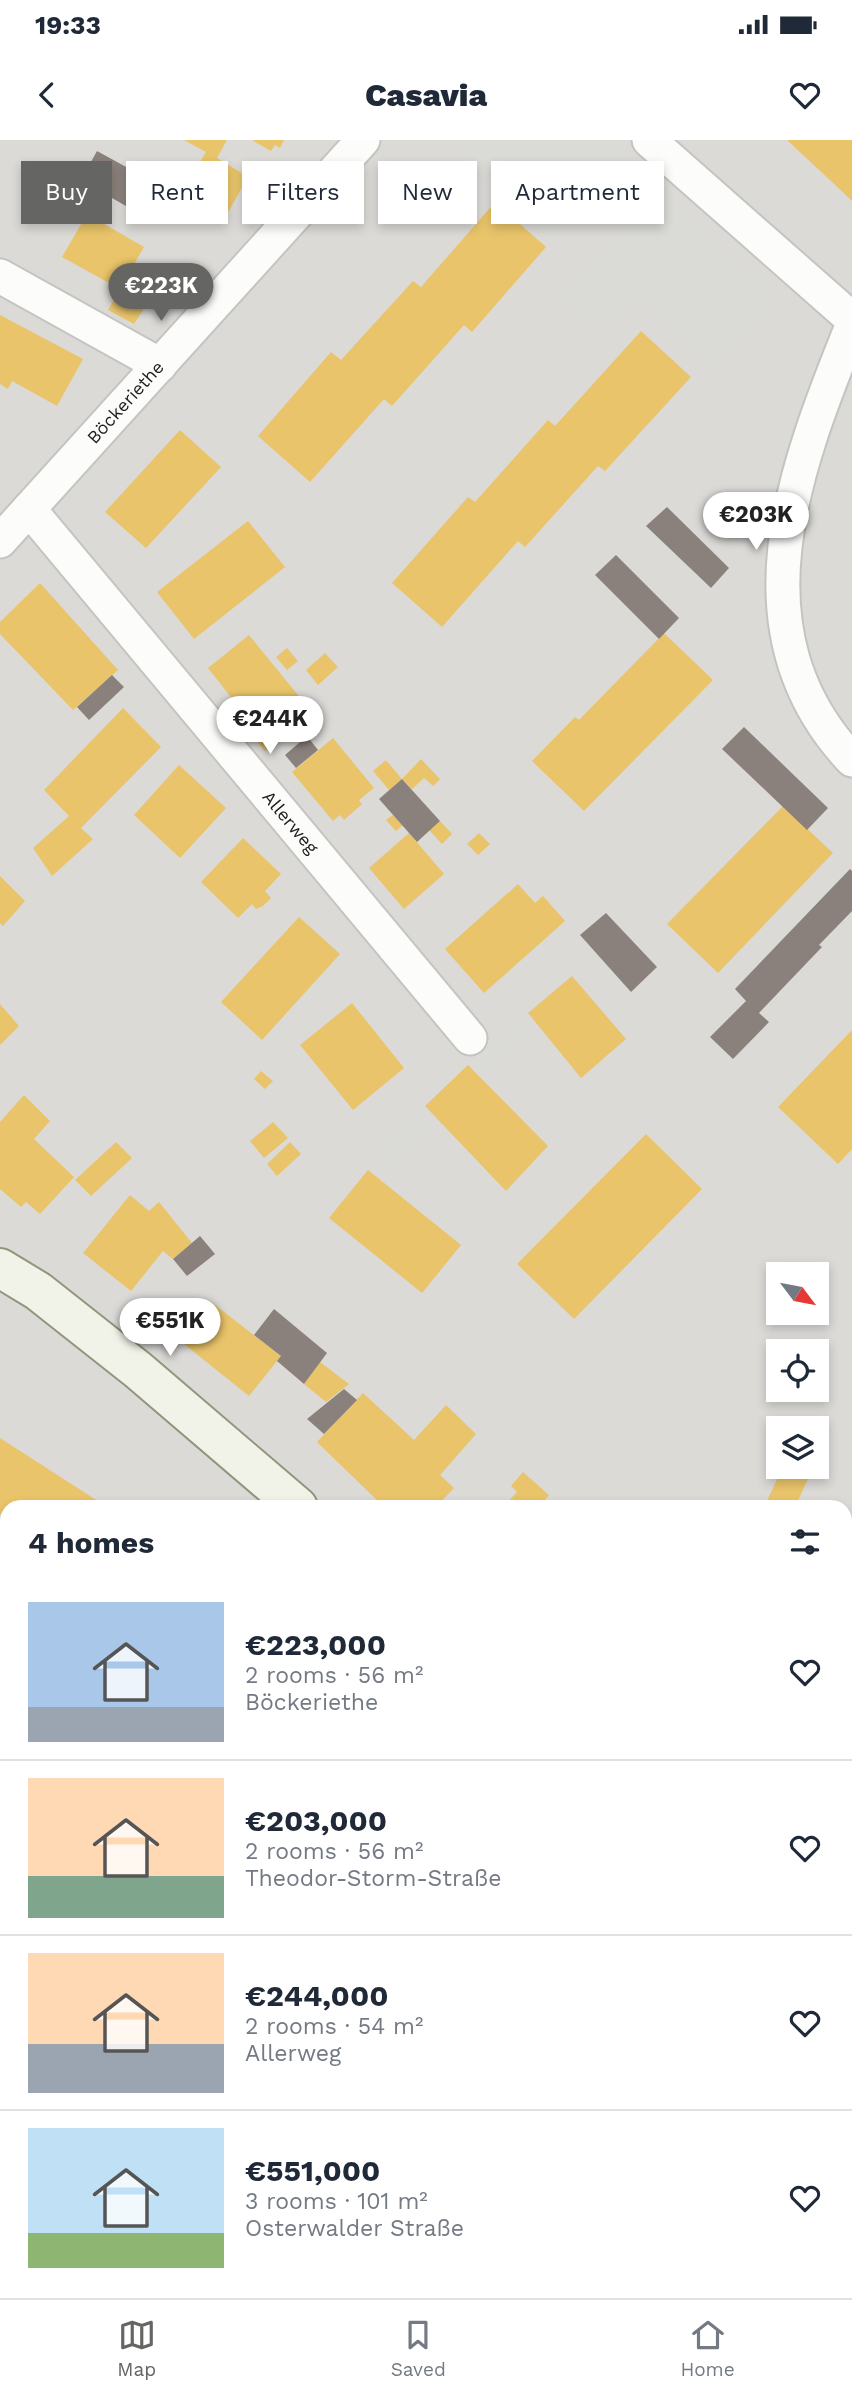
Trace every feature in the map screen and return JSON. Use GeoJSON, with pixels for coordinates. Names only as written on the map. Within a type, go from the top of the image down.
{"type":"FeatureCollection","features":[{"type":"Feature","properties":{"kind":"street","name":"Böckeriethe"},"geometry":{"type":"LineString","coordinates":[[0,541],[363,140]]}},
{"type":"Feature","properties":{"kind":"street"},"geometry":{"type":"LineString","coordinates":[[649,140],[852,319]]}},
{"type":"Feature","properties":{"kind":"street"},"geometry":{"type":"LineString","coordinates":[[0,276],[160,365]]}},
{"type":"Feature","properties":{"kind":"street"},"geometry":{"type":"LineString","coordinates":[[852,326],[817,414],[802,464],[783,557],[782,596],[787,634],[796,670],[810,704],[831,739],[852,760]]}},
{"type":"Feature","properties":{"kind":"street","name":"Allerweg"},"geometry":{"type":"LineString","coordinates":[[29,509],[470,1038]]}},
{"type":"Feature","properties":{"kind":"street"},"geometry":{"type":"LineString","coordinates":[[0,1268],[38,1291],[128,1362],[290,1500]]}},
{"type":"Feature","properties":{"kind":"shaded area"},"geometry":{"type":"Polygon","coordinates":[[[0,140],[852,140],[852,1500],[0,1500],[0,140]]]}},
{"type":"Feature","properties":{"kind":"shaded area"},"geometry":{"type":"Polygon","coordinates":[[[446,140],[612,140],[630,156],[625,161],[491,161],[491,181],[477,168],[477,161],[469,161],[446,140]]]}},
{"type":"Feature","properties":{"kind":"shaded area"},"geometry":{"type":"Polygon","coordinates":[[[664,194],[778,294],[717,365],[634,297],[604,330],[562,293],[623,224],[664,224],[664,194]]]}},
{"type":"Feature","properties":{"kind":"shaded area"},"geometry":{"type":"Polygon","coordinates":[[[538,224],[569,224],[555,239],[538,224]]]}},
{"type":"Feature","properties":{"kind":"shaded area"},"geometry":{"type":"Polygon","coordinates":[[[517,1021],[530,1038],[491,1074],[477,1057],[517,1021]]]}},
{"type":"Feature","properties":{"kind":"shaded area"},"geometry":{"type":"Polygon","coordinates":[[[416,1115],[432,1132],[391,1174],[374,1158],[416,1115]]]}},
{"type":"Feature","properties":{"kind":"building: Homes"},"geometry":{"type":"Polygon","coordinates":[[[184,140],[227,140],[217,158],[222,161],[201,161],[206,152],[184,140]]]}},
{"type":"Feature","properties":{"kind":"building: Homes"},"geometry":{"type":"Polygon","coordinates":[[[252,140],[284,140],[280,148],[275,145],[271,151],[252,140]]]}},
{"type":"Feature","properties":{"kind":"building: Homes"},"geometry":{"type":"Polygon","coordinates":[[[787,140],[852,140],[852,201],[832,182],[787,140]]]}},
{"type":"Feature","properties":{"kind":"building: Homes"},"geometry":{"type":"Polygon","coordinates":[[[228,165],[242,173],[242,188],[228,212],[228,165]]]}},
{"type":"Feature","properties":{"kind":"building: Homes"},"geometry":{"type":"Polygon","coordinates":[[[491,207],[491,224],[520,224],[546,247],[472,332],[464,325],[392,406],[384,399],[310,482],[258,436],[331,352],[341,360],[413,281],[421,287],[491,207]]]}},
{"type":"Feature","properties":{"kind":"building: Homes"},"geometry":{"type":"Polygon","coordinates":[[[81,224],[104,224],[144,247],[125,280],[152,296],[134,324],[108,310],[120,289],[62,257],[81,224]]]}},
{"type":"Feature","properties":{"kind":"building: Homes"},"geometry":{"type":"Polygon","coordinates":[[[0,315],[83,359],[57,406],[12,381],[8,389],[0,384],[0,315]]]}},
{"type":"Feature","properties":{"kind":"building: Homes"},"geometry":{"type":"Polygon","coordinates":[[[641,331],[691,377],[605,471],[598,466],[525,547],[518,541],[442,627],[392,583],[468,497],[475,502],[548,420],[555,426],[641,331]]]}},
{"type":"Feature","properties":{"kind":"building: Homes"},"geometry":{"type":"Polygon","coordinates":[[[180,430],[221,467],[146,548],[105,512],[180,430]]]}},
{"type":"Feature","properties":{"kind":"building: Homes"},"geometry":{"type":"Polygon","coordinates":[[[248,521],[285,567],[194,639],[157,592],[248,521]]]}},
{"type":"Feature","properties":{"kind":"building: Homes"},"geometry":{"type":"Polygon","coordinates":[[[40,583],[118,670],[73,710],[0,634],[0,622],[40,583]]]}},
{"type":"Feature","properties":{"kind":"building: Homes"},"geometry":{"type":"Polygon","coordinates":[[[664,633],[713,680],[584,811],[532,761],[575,717],[579,720],[664,633]]]}},
{"type":"Feature","properties":{"kind":"building: Homes"},"geometry":{"type":"Polygon","coordinates":[[[249,635],[302,700],[279,718],[289,731],[265,751],[255,739],[260,734],[208,668],[249,635]]]}},
{"type":"Feature","properties":{"kind":"building: Homes"},"geometry":{"type":"Polygon","coordinates":[[[287,648],[298,661],[287,670],[276,657],[287,648]]]}},
{"type":"Feature","properties":{"kind":"building: Homes"},"geometry":{"type":"Polygon","coordinates":[[[325,653],[338,667],[318,685],[306,670],[325,653]]]}},
{"type":"Feature","properties":{"kind":"building: Homes"},"geometry":{"type":"Polygon","coordinates":[[[123,708],[161,747],[81,828],[93,839],[52,876],[33,848],[69,816],[44,790],[123,708]]]}},
{"type":"Feature","properties":{"kind":"building: Homes"},"geometry":{"type":"Polygon","coordinates":[[[333,738],[374,788],[359,800],[362,804],[344,820],[340,815],[333,821],[292,772],[333,738]]]}},
{"type":"Feature","properties":{"kind":"building: Homes"},"geometry":{"type":"Polygon","coordinates":[[[421,759],[440,779],[433,786],[424,778],[412,789],[402,779],[421,759]]]}},
{"type":"Feature","properties":{"kind":"building: Homes"},"geometry":{"type":"Polygon","coordinates":[[[386,760],[402,779],[389,790],[373,771],[386,760]]]}},
{"type":"Feature","properties":{"kind":"building: Homes"},"geometry":{"type":"Polygon","coordinates":[[[179,765],[226,808],[180,858],[134,815],[179,765]]]}},
{"type":"Feature","properties":{"kind":"building: Homes"},"geometry":{"type":"Polygon","coordinates":[[[783,806],[833,853],[718,973],[667,924],[783,806]]]}},
{"type":"Feature","properties":{"kind":"building: Homes"},"geometry":{"type":"Polygon","coordinates":[[[393,815],[403,825],[396,831],[386,820],[393,815]]]}},
{"type":"Feature","properties":{"kind":"building: Homes"},"geometry":{"type":"Polygon","coordinates":[[[440,821],[452,834],[442,844],[429,830],[440,821]]]}},
{"type":"Feature","properties":{"kind":"building: Homes"},"geometry":{"type":"Polygon","coordinates":[[[409,833],[444,874],[404,909],[369,868],[409,833]]]}},
{"type":"Feature","properties":{"kind":"building: Homes"},"geometry":{"type":"Polygon","coordinates":[[[479,833],[490,844],[478,855],[467,844],[479,833]]]}},
{"type":"Feature","properties":{"kind":"building: Homes"},"geometry":{"type":"Polygon","coordinates":[[[243,838],[281,874],[265,891],[271,898],[256,909],[252,904],[238,918],[201,882],[243,838]]]}},
{"type":"Feature","properties":{"kind":"building: Homes"},"geometry":{"type":"Polygon","coordinates":[[[0,876],[25,901],[3,926],[0,923],[0,876]]]}},
{"type":"Feature","properties":{"kind":"building: Homes"},"geometry":{"type":"Polygon","coordinates":[[[518,884],[535,903],[543,896],[565,921],[484,993],[445,949],[518,884]]]}},
{"type":"Feature","properties":{"kind":"building: Homes"},"geometry":{"type":"Polygon","coordinates":[[[299,917],[340,954],[262,1040],[221,1002],[299,917]]]}},
{"type":"Feature","properties":{"kind":"building: Homes"},"geometry":{"type":"Polygon","coordinates":[[[572,976],[626,1039],[581,1078],[528,1013],[572,976]]]}},
{"type":"Feature","properties":{"kind":"building: Homes"},"geometry":{"type":"Polygon","coordinates":[[[352,1003],[404,1068],[353,1110],[300,1045],[352,1003]]]}},
{"type":"Feature","properties":{"kind":"building: Homes"},"geometry":{"type":"Polygon","coordinates":[[[0,1004],[19,1026],[0,1045],[0,1004]]]}},
{"type":"Feature","properties":{"kind":"building: Homes"},"geometry":{"type":"Polygon","coordinates":[[[852,1030],[852,1149],[838,1164],[778,1107],[852,1030]]]}},
{"type":"Feature","properties":{"kind":"building: Homes"},"geometry":{"type":"Polygon","coordinates":[[[468,1065],[548,1146],[506,1191],[425,1106],[468,1065]]]}},
{"type":"Feature","properties":{"kind":"building: Homes"},"geometry":{"type":"Polygon","coordinates":[[[261,1071],[273,1081],[265,1089],[254,1079],[261,1071]]]}},
{"type":"Feature","properties":{"kind":"building: Homes"},"geometry":{"type":"Polygon","coordinates":[[[24,1095],[50,1121],[34,1139],[74,1177],[40,1214],[26,1202],[21,1207],[0,1189],[0,1122],[24,1095]]]}},
{"type":"Feature","properties":{"kind":"building: Homes"},"geometry":{"type":"Polygon","coordinates":[[[273,1122],[288,1138],[264,1158],[250,1141],[273,1122]]]}},
{"type":"Feature","properties":{"kind":"building: Homes"},"geometry":{"type":"Polygon","coordinates":[[[646,1134],[702,1189],[574,1319],[517,1264],[646,1134]]]}},
{"type":"Feature","properties":{"kind":"building: Homes"},"geometry":{"type":"Polygon","coordinates":[[[116,1142],[132,1158],[91,1196],[75,1180],[116,1142]]]}},
{"type":"Feature","properties":{"kind":"building: Homes"},"geometry":{"type":"Polygon","coordinates":[[[290,1142],[301,1154],[277,1176],[267,1164],[290,1142]]]}},
{"type":"Feature","properties":{"kind":"building: Homes"},"geometry":{"type":"Polygon","coordinates":[[[368,1170],[461,1245],[422,1293],[329,1218],[368,1170]]]}},
{"type":"Feature","properties":{"kind":"building: Homes"},"geometry":{"type":"Polygon","coordinates":[[[130,1195],[149,1211],[159,1202],[192,1243],[173,1259],[163,1251],[131,1291],[83,1253],[130,1195]]]}},
{"type":"Feature","properties":{"kind":"building: Homes"},"geometry":{"type":"Polygon","coordinates":[[[210,1301],[281,1356],[249,1396],[179,1340],[210,1301]]]}},
{"type":"Feature","properties":{"kind":"building: Homes"},"geometry":{"type":"Polygon","coordinates":[[[320,1362],[349,1384],[326,1402],[304,1384],[320,1362]]]}},
{"type":"Feature","properties":{"kind":"building: Homes"},"geometry":{"type":"Polygon","coordinates":[[[363,1393],[414,1440],[446,1405],[476,1434],[440,1475],[454,1488],[443,1500],[377,1500],[317,1442],[363,1393]]]}},
{"type":"Feature","properties":{"kind":"building: Homes"},"geometry":{"type":"Polygon","coordinates":[[[0,1438],[96,1500],[0,1500],[0,1438]]]}},
{"type":"Feature","properties":{"kind":"building: Homes"},"geometry":{"type":"Polygon","coordinates":[[[523,1472],[549,1495],[545,1500],[510,1500],[517,1492],[511,1486],[523,1472]]]}},
{"type":"Feature","properties":{"kind":"building: Homes"},"geometry":{"type":"Polygon","coordinates":[[[777,1479],[808,1479],[798,1500],[767,1500],[777,1479]]]}},
{"type":"Feature","properties":{"kind":"building: Industry"},"geometry":{"type":"Polygon","coordinates":[[[97,151],[126,167],[126,206],[112,198],[112,161],[91,161],[97,151]]]}},
{"type":"Feature","properties":{"kind":"building: Industry"},"geometry":{"type":"Polygon","coordinates":[[[667,507],[729,568],[711,588],[646,526],[667,507]]]}},
{"type":"Feature","properties":{"kind":"building: Industry"},"geometry":{"type":"Polygon","coordinates":[[[616,555],[679,618],[659,639],[595,575],[616,555]]]}},
{"type":"Feature","properties":{"kind":"building: Industry"},"geometry":{"type":"Polygon","coordinates":[[[112,675],[124,687],[89,720],[77,707],[112,675]]]}},
{"type":"Feature","properties":{"kind":"building: Industry"},"geometry":{"type":"Polygon","coordinates":[[[744,727],[828,808],[807,830],[722,749],[744,727]]]}},
{"type":"Feature","properties":{"kind":"building: Industry"},"geometry":{"type":"Polygon","coordinates":[[[307,736],[318,750],[296,768],[285,755],[307,736]]]}},
{"type":"Feature","properties":{"kind":"building: Industry"},"geometry":{"type":"Polygon","coordinates":[[[402,779],[440,821],[417,842],[379,799],[402,779]]]}},
{"type":"Feature","properties":{"kind":"building: Industry"},"geometry":{"type":"Polygon","coordinates":[[[850,869],[852,911],[759,1013],[769,1022],[733,1059],[710,1037],[746,1001],[735,989],[850,869]]]}},
{"type":"Feature","properties":{"kind":"building: Industry"},"geometry":{"type":"Polygon","coordinates":[[[606,913],[657,967],[631,992],[580,935],[606,913]]]}},
{"type":"Feature","properties":{"kind":"building: Industry"},"geometry":{"type":"Polygon","coordinates":[[[200,1236],[215,1254],[187,1276],[173,1259],[200,1236]]]}},
{"type":"Feature","properties":{"kind":"building: Industry"},"geometry":{"type":"Polygon","coordinates":[[[274,1309],[327,1353],[304,1384],[277,1361],[281,1356],[254,1335],[274,1309]]]}},
{"type":"Feature","properties":{"kind":"building: Industry"},"geometry":{"type":"Polygon","coordinates":[[[344,1389],[357,1400],[324,1434],[307,1419],[344,1389]]]}}]}
